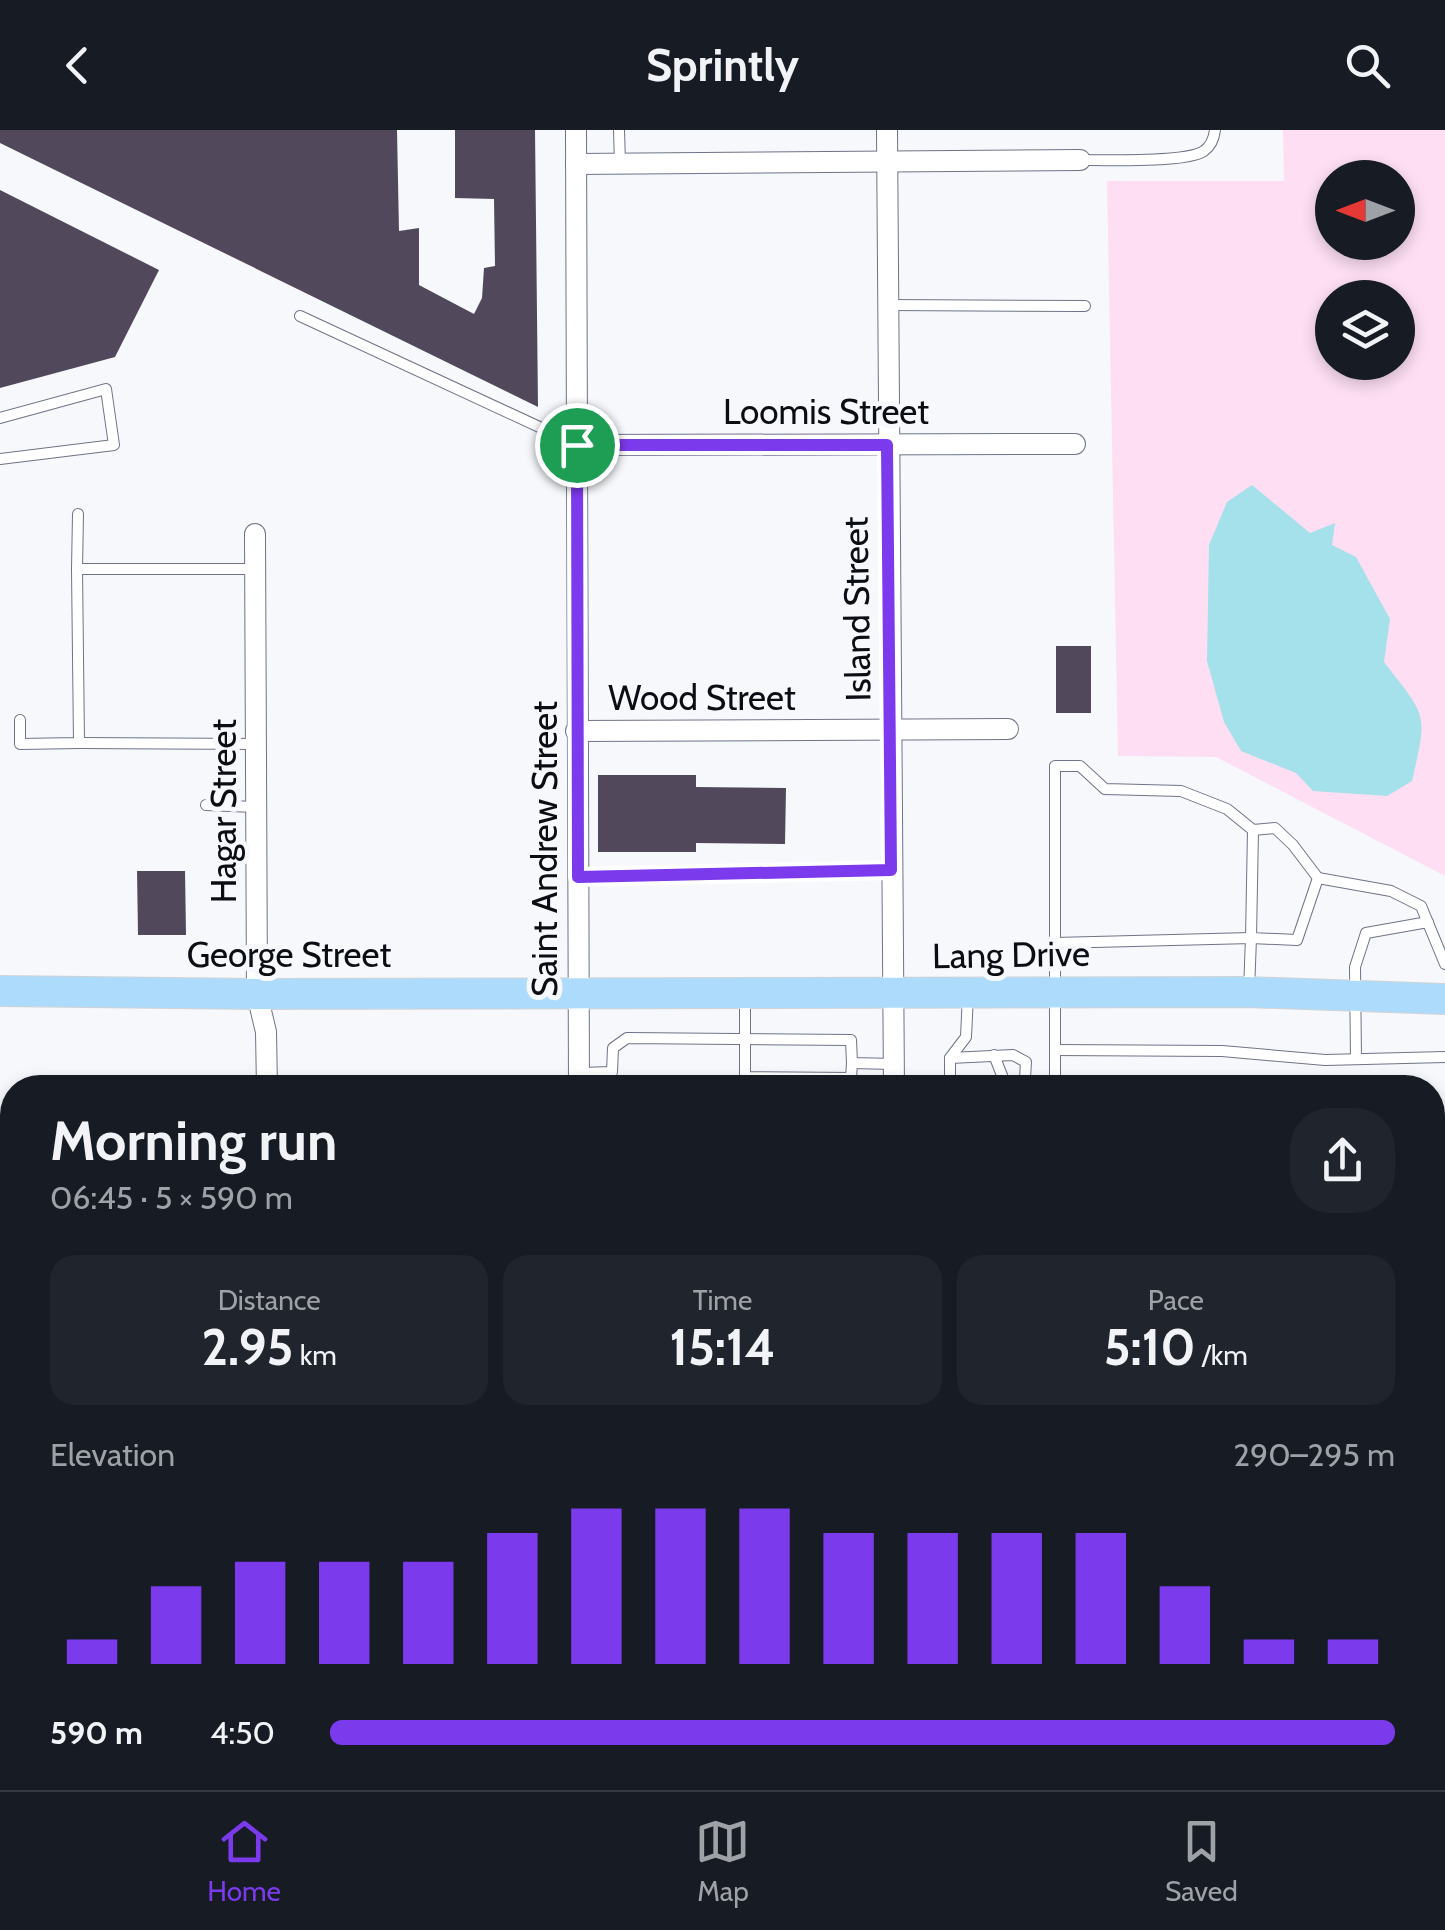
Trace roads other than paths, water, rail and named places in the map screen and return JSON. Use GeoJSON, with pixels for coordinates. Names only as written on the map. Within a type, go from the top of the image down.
{"type":"FeatureCollection","features":[{"type":"Feature","properties":{"kind":"main road","name":"George Street"},"geometry":{"type":"LineString","coordinates":[[0,990],[257,994],[578,992]]}},
{"type":"Feature","properties":{"kind":"main road","name":"Lang Drive"},"geometry":{"type":"LineString","coordinates":[[578,992],[1249,992],[1445,999]]}},
{"type":"Feature","properties":{"kind":"street","name":"Saint Andrew Street"},"geometry":{"type":"LineString","coordinates":[[576,130],[578,1075]]}},
{"type":"Feature","properties":{"kind":"street","name":"Island Street"},"geometry":{"type":"LineString","coordinates":[[887,130],[893,1075]]}},
{"type":"Feature","properties":{"kind":"street"},"geometry":{"type":"LineString","coordinates":[[576,164],[1080,160]]}},
{"type":"Feature","properties":{"kind":"street","name":"Loomis Street"},"geometry":{"type":"LineString","coordinates":[[577,445],[1075,444]]}},
{"type":"Feature","properties":{"kind":"street","name":"Hagar Street"},"geometry":{"type":"LineString","coordinates":[[255,534],[257,994],[266,1032],[266,1075]]}},
{"type":"Feature","properties":{"kind":"street","name":"Wood Street"},"geometry":{"type":"LineString","coordinates":[[576,731],[1008,729]]}},
{"type":"Feature","properties":{"kind":"lane"},"geometry":{"type":"LineString","coordinates":[[619,130],[620,164]]}},
{"type":"Feature","properties":{"kind":"lane"},"geometry":{"type":"LineString","coordinates":[[1080,160],[1187,156],[1204,151],[1215,130]]}},
{"type":"Feature","properties":{"kind":"lane"},"geometry":{"type":"LineString","coordinates":[[887,306],[1084,306]]}},
{"type":"Feature","properties":{"kind":"lane"},"geometry":{"type":"LineString","coordinates":[[300,316],[577,445]]}},
{"type":"Feature","properties":{"kind":"lane"},"geometry":{"type":"LineString","coordinates":[[0,418],[106,389],[114,445],[0,459]]}},
{"type":"Feature","properties":{"kind":"lane"},"geometry":{"type":"LineString","coordinates":[[78,514],[79,743]]}},
{"type":"Feature","properties":{"kind":"lane"},"geometry":{"type":"LineString","coordinates":[[77,569],[255,569]]}},
{"type":"Feature","properties":{"kind":"lane"},"geometry":{"type":"LineString","coordinates":[[20,720],[20,744],[256,744]]}},
{"type":"Feature","properties":{"kind":"lane"},"geometry":{"type":"LineString","coordinates":[[1055,1075],[1055,766],[1080,766],[1105,788],[1180,790],[1227,809],[1253,830],[1276,828],[1318,878],[1391,891],[1421,906],[1445,964]]}},
{"type":"Feature","properties":{"kind":"lane"},"geometry":{"type":"LineString","coordinates":[[206,805],[256,807]]}},
{"type":"Feature","properties":{"kind":"lane"},"geometry":{"type":"LineString","coordinates":[[1249,992],[1253,830]]}},
{"type":"Feature","properties":{"kind":"lane"},"geometry":{"type":"LineString","coordinates":[[578,877],[891,870]]}},
{"type":"Feature","properties":{"kind":"lane"},"geometry":{"type":"LineString","coordinates":[[1056,943],[1297,940],[1318,878]]}},
{"type":"Feature","properties":{"kind":"lane"},"geometry":{"type":"LineString","coordinates":[[1356,1058],[1356,966],[1366,934],[1428,922]]}},
{"type":"Feature","properties":{"kind":"lane"},"geometry":{"type":"LineString","coordinates":[[745,993],[745,1075]]}},
{"type":"Feature","properties":{"kind":"lane"},"geometry":{"type":"LineString","coordinates":[[950,1075],[950,1058],[966,1036],[968,993]]}},
{"type":"Feature","properties":{"kind":"lane"},"geometry":{"type":"LineString","coordinates":[[599,1075],[612,1072],[613,1048],[626,1038],[745,1039],[771,1045],[851,1040],[851,1075]]}},
{"type":"Feature","properties":{"kind":"lane"},"geometry":{"type":"LineString","coordinates":[[816,1040],[822,1052]]}},
{"type":"Feature","properties":{"kind":"lane"},"geometry":{"type":"LineString","coordinates":[[1055,1050],[1222,1051],[1325,1060],[1445,1057]]}},
{"type":"Feature","properties":{"kind":"lane"},"geometry":{"type":"LineString","coordinates":[[994,1055],[1002,1075]]}},
{"type":"Feature","properties":{"kind":"lane"},"geometry":{"type":"LineString","coordinates":[[950,1058],[1013,1055],[1026,1062],[1025,1075]]}},
{"type":"Feature","properties":{"kind":"lane"},"geometry":{"type":"LineString","coordinates":[[852,1064],[893,1064]]}},
{"type":"Feature","properties":{"kind":"lane"},"geometry":{"type":"LineString","coordinates":[[772,1075],[841,1075]]}},
{"type":"Feature","properties":{"kind":"water"},"geometry":{"type":"Polygon","coordinates":[[[1252,485],[1310,533],[1335,523],[1332,545],[1356,557],[1390,619],[1384,662],[1409,694],[1422,727],[1412,781],[1387,796],[1313,791],[1296,773],[1241,751],[1224,722],[1207,661],[1209,545],[1227,502],[1252,485]]]}}]}
